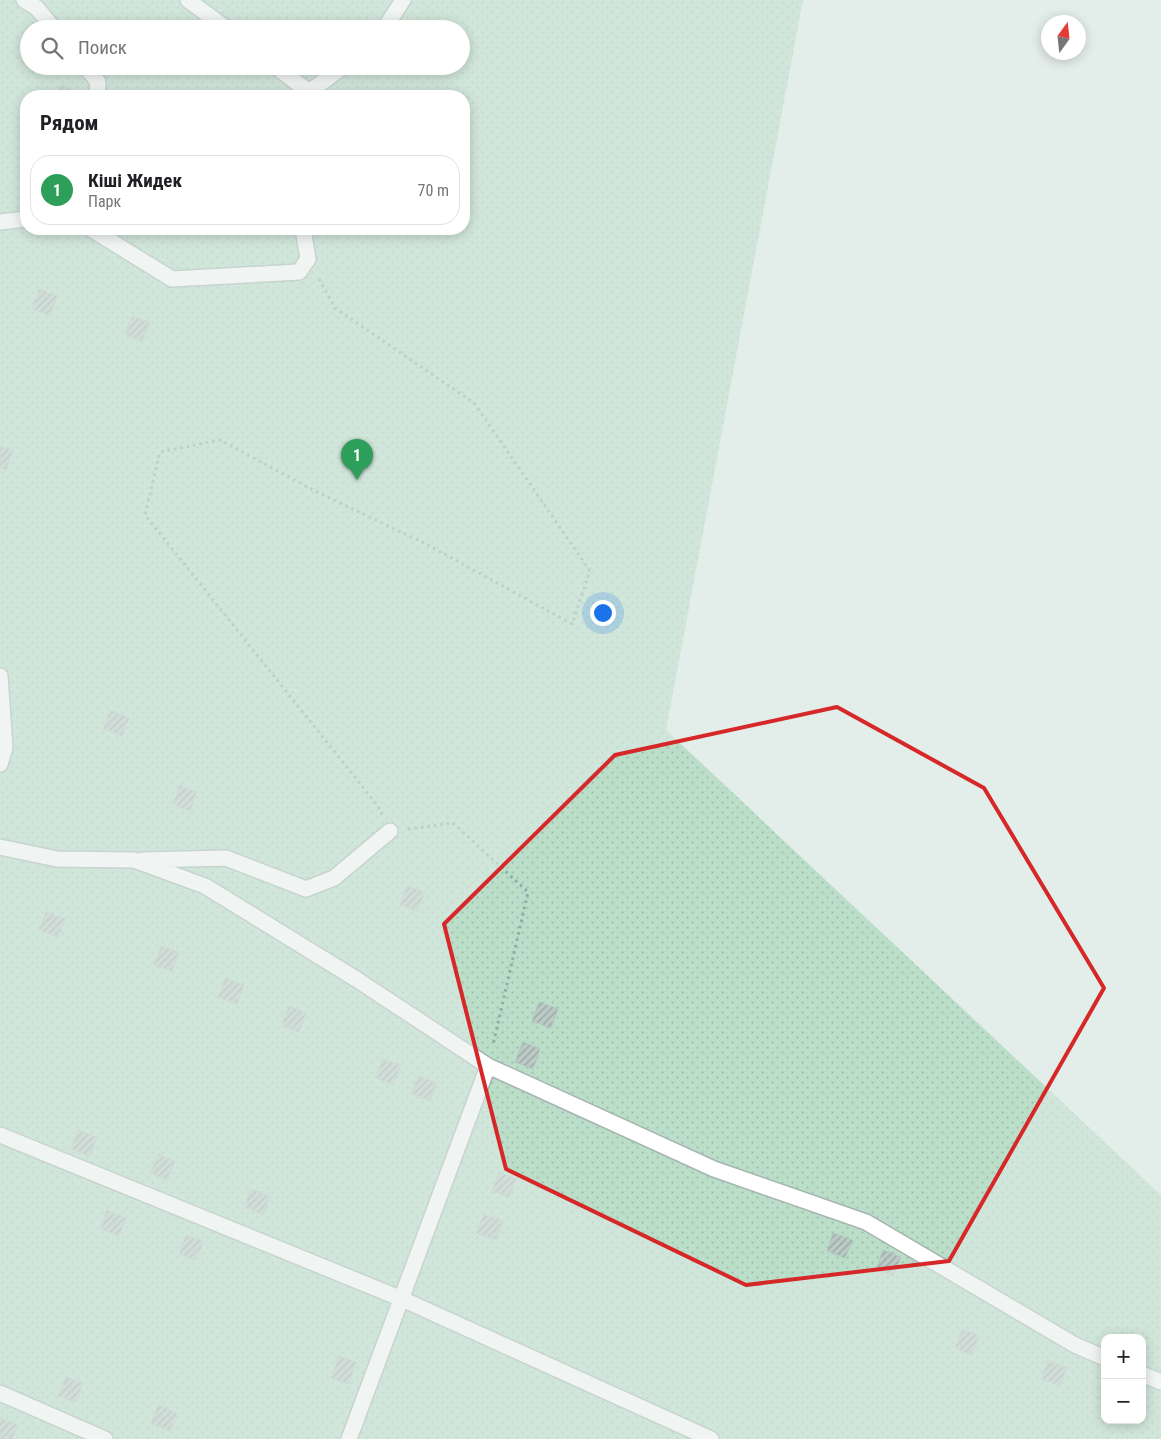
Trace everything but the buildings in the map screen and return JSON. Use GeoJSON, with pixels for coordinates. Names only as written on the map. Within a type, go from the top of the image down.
{"type":"FeatureCollection","features":[{"type":"Feature","properties":{"kind":"street"},"geometry":{"type":"LineString","coordinates":[[24,0],[37,8],[47,20]]}},
{"type":"Feature","properties":{"kind":"street"},"geometry":{"type":"LineString","coordinates":[[188,0],[215,20]]}},
{"type":"Feature","properties":{"kind":"street"},"geometry":{"type":"LineString","coordinates":[[390,20],[403,0]]}},
{"type":"Feature","properties":{"kind":"street"},"geometry":{"type":"LineString","coordinates":[[92,75],[98,82],[97,90]]}},
{"type":"Feature","properties":{"kind":"street"},"geometry":{"type":"LineString","coordinates":[[286,75],[303,90]]}},
{"type":"Feature","properties":{"kind":"street"},"geometry":{"type":"LineString","coordinates":[[313,90],[332,75]]}},
{"type":"Feature","properties":{"kind":"street"},"geometry":{"type":"LineString","coordinates":[[0,222],[20,220]]}},
{"type":"Feature","properties":{"kind":"street"},"geometry":{"type":"LineString","coordinates":[[101,235],[172,279],[299,272],[308,259],[304,235]]}},
{"type":"Feature","properties":{"kind":"street"},"geometry":{"type":"LineString","coordinates":[[0,676],[5,748],[0,764]]}},
{"type":"Feature","properties":{"kind":"street"},"geometry":{"type":"LineString","coordinates":[[0,847],[57,859],[226,858],[306,889],[334,878],[390,831]]}},
{"type":"Feature","properties":{"kind":"street"},"geometry":{"type":"LineString","coordinates":[[134,860],[205,886],[356,979],[488,1066],[714,1169],[866,1222],[1075,1345],[1101,1356]]}},
{"type":"Feature","properties":{"kind":"street"},"geometry":{"type":"LineString","coordinates":[[349,1439],[488,1066]]}},
{"type":"Feature","properties":{"kind":"street"},"geometry":{"type":"LineString","coordinates":[[0,1135],[402,1299],[712,1439]]}},
{"type":"Feature","properties":{"kind":"street"},"geometry":{"type":"LineString","coordinates":[[1146,1376],[1161,1382]]}},
{"type":"Feature","properties":{"kind":"street"},"geometry":{"type":"LineString","coordinates":[[0,1393],[105,1439]]}},
{"type":"Feature","properties":{"kind":"path"},"geometry":{"type":"LineString","coordinates":[[308,259],[335,308],[474,403],[590,571],[572,624],[428,545],[315,491],[220,440],[160,452],[145,515],[378,806],[390,831],[453,823],[528,892],[488,1066]]}},
{"type":"Feature","properties":{"kind":"highlighted area"},"geometry":{"type":"Polygon","coordinates":[[[837,707],[984,788],[1104,988],[949,1261],[746,1285],[506,1169],[444,924],[615,755],[837,707]]]}},
{"type":"Feature","properties":{"kind":"green space"},"geometry":{"type":"Polygon","coordinates":[[[0,0],[803,0],[666,730],[1161,1195],[1161,1439],[0,1439],[0,0]]]}},
{"type":"Feature","properties":{"kind":"place","name":"Кіші Жидек"},"geometry":{"type":"Point","coordinates":[357,480]}}]}
